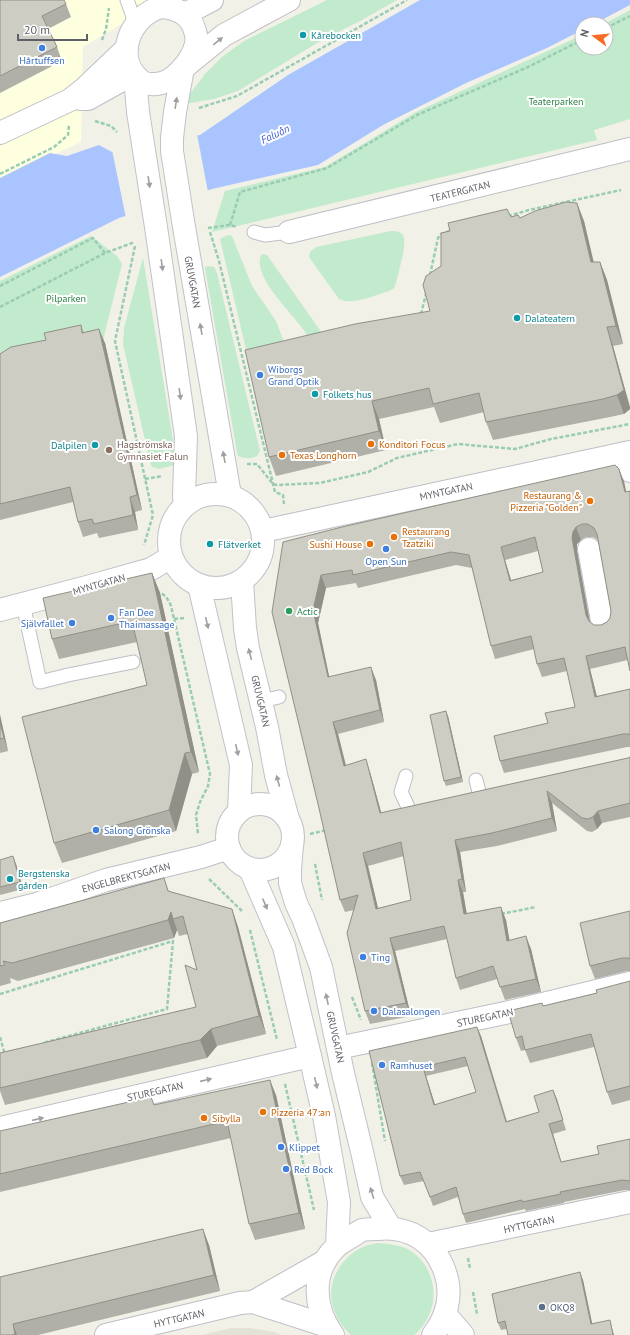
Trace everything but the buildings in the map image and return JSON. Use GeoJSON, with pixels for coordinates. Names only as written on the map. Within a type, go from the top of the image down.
{"type":"FeatureCollection","features":[{"type":"Feature","properties":{"kind":"main road"},"geometry":{"type":"LineString","coordinates":[[212,0],[174,7],[156,8],[146,15],[136,25],[128,39],[126,56],[130,71],[144,84],[159,85],[170,80],[224,35],[290,0]]}},
{"type":"Feature","properties":{"kind":"main road"},"geometry":{"type":"LineString","coordinates":[[174,7],[192,22],[196,34],[196,43],[185,67]]}},
{"type":"Feature","properties":{"kind":"main road"},"geometry":{"type":"LineString","coordinates":[[0,133],[70,100],[84,89],[127,48]]}},
{"type":"Feature","properties":{"kind":"main road","name":"GRUVGATAN"},"geometry":{"type":"LineString","coordinates":[[185,67],[177,100],[172,138],[172,151],[230,495]]}},
{"type":"Feature","properties":{"kind":"main road"},"geometry":{"type":"LineString","coordinates":[[70,100],[88,99],[134,75]]}},
{"type":"Feature","properties":{"kind":"main road"},"geometry":{"type":"LineString","coordinates":[[134,75],[186,436],[185,505]]}},
{"type":"Feature","properties":{"kind":"main road","name":"TEATERGATAN"},"geometry":{"type":"LineString","coordinates":[[289,232],[630,149]]}},
{"type":"Feature","properties":{"kind":"main road","name":"MYNTGATAN"},"geometry":{"type":"LineString","coordinates":[[263,531],[629,459]]}},
{"type":"Feature","properties":{"kind":"main road"},"geometry":{"type":"LineString","coordinates":[[214,494],[230,495],[244,503],[256,515],[263,531],[263,550],[251,577],[232,586],[221,588],[210,588],[199,585],[190,581],[182,574],[172,557],[169,538],[174,520],[185,505],[199,497],[214,494]]}},
{"type":"Feature","properties":{"kind":"main road"},"geometry":{"type":"LineString","coordinates":[[589,549],[604,626]]}},
{"type":"Feature","properties":{"kind":"main road","name":"MYNTGATAN"},"geometry":{"type":"LineString","coordinates":[[0,610],[151,569],[172,557]]}},
{"type":"Feature","properties":{"kind":"main road","name":"GRUVGATAN"},"geometry":{"type":"LineString","coordinates":[[251,577],[245,628],[248,648],[270,699],[276,775],[288,819]]}},
{"type":"Feature","properties":{"kind":"main road"},"geometry":{"type":"LineString","coordinates":[[199,585],[241,765],[239,811]]}},
{"type":"Feature","properties":{"kind":"main road"},"geometry":{"type":"LineString","coordinates":[[457,796],[477,786],[501,787]]}},
{"type":"Feature","properties":{"kind":"main road"},"geometry":{"type":"LineString","coordinates":[[408,807],[429,802]]}},
{"type":"Feature","properties":{"kind":"main road"},"geometry":{"type":"LineString","coordinates":[[260,804],[271,806],[280,811],[288,819],[292,829],[300,839],[281,863],[271,868],[261,870],[250,869],[237,861],[229,848],[227,838],[228,828],[232,818],[239,811],[249,806],[260,804]]}},
{"type":"Feature","properties":{"kind":"main road","name":"GRUVGATAN"},"geometry":{"type":"LineString","coordinates":[[300,839],[290,869],[290,883],[296,903],[321,968],[372,1197],[390,1227]]}},
{"type":"Feature","properties":{"kind":"main road","name":"ENGELBREKTSGATAN"},"geometry":{"type":"LineString","coordinates":[[0,912],[37,904],[106,880],[201,857],[229,848]]}},
{"type":"Feature","properties":{"kind":"main road"},"geometry":{"type":"LineString","coordinates":[[250,869],[284,947],[324,1116],[339,1202],[331,1253],[320,1274],[318,1287],[318,1301],[321,1314],[330,1331]]}},
{"type":"Feature","properties":{"kind":"main road","name":"STUREGATAN"},"geometry":{"type":"LineString","coordinates":[[338,1048],[505,1013],[630,983]]}},
{"type":"Feature","properties":{"kind":"main road","name":"STUREGATAN"},"geometry":{"type":"LineString","coordinates":[[0,1127],[310,1056]]}},
{"type":"Feature","properties":{"kind":"main road","name":"HYTTGATAN"},"geometry":{"type":"LineString","coordinates":[[428,1244],[630,1202]]}},
{"type":"Feature","properties":{"kind":"main road"},"geometry":{"type":"LineString","coordinates":[[390,1227],[410,1233],[428,1244],[443,1265],[449,1290],[448,1302],[442,1322],[433,1335]]}},
{"type":"Feature","properties":{"kind":"main road","name":"HYTTGATAN"},"geometry":{"type":"LineString","coordinates":[[253,1302],[331,1253],[362,1230],[390,1227]]}},
{"type":"Feature","properties":{"kind":"main road","name":"HYTTGATAN"},"geometry":{"type":"LineString","coordinates":[[106,1335],[240,1303],[253,1302],[330,1331]]}},
{"type":"Feature","properties":{"kind":"main road"},"geometry":{"type":"LineString","coordinates":[[445,1314],[463,1335]]}},
{"type":"Feature","properties":{"kind":"lane"},"geometry":{"type":"LineString","coordinates":[[126,0],[136,25]]}},
{"type":"Feature","properties":{"kind":"lane"},"geometry":{"type":"LineString","coordinates":[[254,232],[265,235],[289,232]]}},
{"type":"Feature","properties":{"kind":"lane"},"geometry":{"type":"LineString","coordinates":[[23,604],[40,682],[133,662]]}},
{"type":"Feature","properties":{"kind":"lane"},"geometry":{"type":"LineString","coordinates":[[406,776],[401,792],[408,807]]}},
{"type":"Feature","properties":{"kind":"path"},"geometry":{"type":"LineString","coordinates":[[192,110],[237,96],[408,0]]}},
{"type":"Feature","properties":{"kind":"path"},"geometry":{"type":"LineString","coordinates":[[99,44],[106,29],[110,12],[109,6]]}},
{"type":"Feature","properties":{"kind":"path"},"geometry":{"type":"LineString","coordinates":[[614,24],[630,16]]}},
{"type":"Feature","properties":{"kind":"path"},"geometry":{"type":"LineString","coordinates":[[230,225],[240,192],[327,168],[417,115],[528,67],[574,44]]}},
{"type":"Feature","properties":{"kind":"path"},"geometry":{"type":"LineString","coordinates":[[96,121],[111,126],[118,133]]}},
{"type":"Feature","properties":{"kind":"path"},"geometry":{"type":"LineString","coordinates":[[0,174],[54,147],[68,135],[69,125]]}},
{"type":"Feature","properties":{"kind":"path"},"geometry":{"type":"LineString","coordinates":[[506,217],[529,210],[621,190]]}},
{"type":"Feature","properties":{"kind":"path"},"geometry":{"type":"LineString","coordinates":[[206,222],[219,261],[275,492],[283,495]]}},
{"type":"Feature","properties":{"kind":"path"},"geometry":{"type":"LineString","coordinates":[[208,228],[230,225],[254,232]]}},
{"type":"Feature","properties":{"kind":"path"},"geometry":{"type":"LineString","coordinates":[[430,276],[438,238],[441,234],[456,229]]}},
{"type":"Feature","properties":{"kind":"path"},"geometry":{"type":"LineString","coordinates":[[136,236],[115,341],[153,515],[145,543],[135,556],[144,591],[159,592],[165,596],[171,606],[206,753],[210,774],[208,786],[200,802],[196,815],[204,873],[211,882],[243,912]]}},
{"type":"Feature","properties":{"kind":"path"},"geometry":{"type":"LineString","coordinates":[[0,286],[93,238],[105,253]]}},
{"type":"Feature","properties":{"kind":"path"},"geometry":{"type":"LineString","coordinates":[[0,307],[105,253],[136,242]]}},
{"type":"Feature","properties":{"kind":"path"},"geometry":{"type":"LineString","coordinates":[[419,317],[422,313],[427,291]]}},
{"type":"Feature","properties":{"kind":"path"},"geometry":{"type":"LineString","coordinates":[[245,367],[252,365]]}},
{"type":"Feature","properties":{"kind":"path"},"geometry":{"type":"LineString","coordinates":[[257,464],[273,484],[292,486],[320,483],[368,472],[397,458],[458,444],[515,449],[551,439],[630,424]]}},
{"type":"Feature","properties":{"kind":"path"},"geometry":{"type":"LineString","coordinates":[[251,577],[270,554],[277,552]]}},
{"type":"Feature","properties":{"kind":"path"},"geometry":{"type":"LineString","coordinates":[[300,839],[330,830]]}},
{"type":"Feature","properties":{"kind":"path"},"geometry":{"type":"LineString","coordinates":[[313,858],[322,904]]}},
{"type":"Feature","properties":{"kind":"path"},"geometry":{"type":"LineString","coordinates":[[497,915],[536,907]]}},
{"type":"Feature","properties":{"kind":"path"},"geometry":{"type":"LineString","coordinates":[[249,925],[280,1054],[286,1088],[315,1213]]}},
{"type":"Feature","properties":{"kind":"path"},"geometry":{"type":"LineString","coordinates":[[0,994],[173,941],[167,1009],[40,1044]]}},
{"type":"Feature","properties":{"kind":"path"},"geometry":{"type":"LineString","coordinates":[[350,992],[368,1042],[385,1142]]}},
{"type":"Feature","properties":{"kind":"path"},"geometry":{"type":"LineString","coordinates":[[0,1037],[5,1056],[12,1054]]}},
{"type":"Feature","properties":{"kind":"path"},"geometry":{"type":"LineString","coordinates":[[465,1237],[470,1273]]}},
{"type":"Feature","properties":{"kind":"path"},"geometry":{"type":"LineString","coordinates":[[472,1287],[477,1315]]}},
{"type":"Feature","properties":{"kind":"shaded area"},"geometry":{"type":"Polygon","coordinates":[[[0,0],[162,0],[83,47],[81,142],[0,180],[0,0]]]}},
{"type":"Feature","properties":{"kind":"shaded area"},"geometry":{"type":"Polygon","coordinates":[[[231,1328],[250,1328],[275,1332],[281,1335],[202,1335],[231,1328]]]}},
{"type":"Feature","properties":{"kind":"green space"},"geometry":{"type":"Polygon","coordinates":[[[327,0],[397,0],[322,40],[238,91],[214,99],[184,104],[185,100],[206,73],[222,57],[244,41],[327,0]]]}},
{"type":"Feature","properties":{"kind":"green space","name":"Teaterparken"},"geometry":{"type":"Polygon","coordinates":[[[630,10],[630,119],[594,130],[597,140],[212,232],[225,191],[325,167],[416,112],[574,39],[574,56],[614,56],[614,19],[630,10]]]}},
{"type":"Feature","properties":{"kind":"green space"},"geometry":{"type":"Polygon","coordinates":[[[391,231],[401,233],[404,239],[404,251],[396,283],[394,288],[389,291],[371,297],[357,301],[345,301],[339,299],[309,257],[310,252],[316,247],[391,231]]]}},
{"type":"Feature","properties":{"kind":"green space"},"geometry":{"type":"Polygon","coordinates":[[[228,235],[232,236],[252,286],[276,321],[288,353],[249,362],[220,239],[228,235]]]}},
{"type":"Feature","properties":{"kind":"green space","name":"Pilparken"},"geometry":{"type":"Polygon","coordinates":[[[91,236],[117,256],[122,264],[102,344],[0,372],[0,281],[91,236]]]}},
{"type":"Feature","properties":{"kind":"green space"},"geometry":{"type":"Polygon","coordinates":[[[262,254],[267,255],[329,343],[311,347],[308,336],[302,327],[268,285],[262,273],[260,263],[262,254]]]}},
{"type":"Feature","properties":{"kind":"green space"},"geometry":{"type":"Polygon","coordinates":[[[143,258],[174,446],[174,465],[159,469],[152,467],[150,462],[123,344],[124,328],[143,258]]]}},
{"type":"Feature","properties":{"kind":"green space"},"geometry":{"type":"Polygon","coordinates":[[[207,266],[214,267],[217,273],[260,451],[257,456],[252,458],[238,456],[237,452],[205,268],[207,266]]]}},
{"type":"Feature","properties":{"kind":"green space"},"geometry":{"type":"Polygon","coordinates":[[[378,1243],[391,1244],[411,1251],[421,1259],[428,1269],[434,1292],[433,1304],[423,1326],[414,1335],[351,1335],[340,1322],[334,1311],[331,1298],[331,1289],[336,1273],[341,1265],[353,1252],[365,1246],[378,1243]]]}},
{"type":"Feature","properties":{"kind":"water","name":"Faluån"},"geometry":{"type":"Polygon","coordinates":[[[420,0],[630,0],[630,5],[609,16],[574,16],[574,34],[547,48],[466,83],[383,125],[318,165],[212,189],[119,218],[0,277],[0,178],[50,153],[67,156],[99,145],[112,152],[200,135],[288,75],[420,0]]]}},
{"type":"Feature","properties":{"kind":"pier"},"geometry":{"type":"Polygon","coordinates":[[[197,134],[208,192],[126,218],[112,150],[197,134]]]}},
{"type":"Feature","properties":{"kind":"place","name":"Kårebocken"},"geometry":{"type":"Point","coordinates":[303,35]}},
{"type":"Feature","properties":{"kind":"place","name":"Hårtuffsen"},"geometry":{"type":"Point","coordinates":[42,48]}},
{"type":"Feature","properties":{"kind":"place","name":"Dalateatern"},"geometry":{"type":"Point","coordinates":[517,318]}},
{"type":"Feature","properties":{"kind":"place","name":"Wiborgs Grand Optik"},"geometry":{"type":"Point","coordinates":[260,375]}},
{"type":"Feature","properties":{"kind":"place","name":"Folkets hus"},"geometry":{"type":"Point","coordinates":[315,394]}},
{"type":"Feature","properties":{"kind":"place","name":"Konditori Focus"},"geometry":{"type":"Point","coordinates":[371,444]}},
{"type":"Feature","properties":{"kind":"place","name":"Dalpilen"},"geometry":{"type":"Point","coordinates":[95,445]}},
{"type":"Feature","properties":{"kind":"place","name":"Hagströmska Gymnasiet Falun"},"geometry":{"type":"Point","coordinates":[109,450]}},
{"type":"Feature","properties":{"kind":"place","name":"Texas Longhorn"},"geometry":{"type":"Point","coordinates":[282,455]}},
{"type":"Feature","properties":{"kind":"place","name":"Restaurang & Pizzeria \"Golden\""},"geometry":{"type":"Point","coordinates":[590,501]}},
{"type":"Feature","properties":{"kind":"place","name":"Restaurang Tzatziki"},"geometry":{"type":"Point","coordinates":[394,537]}},
{"type":"Feature","properties":{"kind":"place","name":"Flätverket"},"geometry":{"type":"Point","coordinates":[210,544]}},
{"type":"Feature","properties":{"kind":"place","name":"Sushi House"},"geometry":{"type":"Point","coordinates":[370,544]}},
{"type":"Feature","properties":{"kind":"place","name":"Open Sun"},"geometry":{"type":"Point","coordinates":[386,549]}},
{"type":"Feature","properties":{"kind":"place","name":"Actic"},"geometry":{"type":"Point","coordinates":[289,611]}},
{"type":"Feature","properties":{"kind":"place","name":"Fan Dee Thaimassage"},"geometry":{"type":"Point","coordinates":[111,618]}},
{"type":"Feature","properties":{"kind":"place","name":"Självfallet"},"geometry":{"type":"Point","coordinates":[72,623]}},
{"type":"Feature","properties":{"kind":"place","name":"Salong Grönska"},"geometry":{"type":"Point","coordinates":[96,830]}},
{"type":"Feature","properties":{"kind":"place","name":"Bergstenska gården"},"geometry":{"type":"Point","coordinates":[10,879]}},
{"type":"Feature","properties":{"kind":"place","name":"Ting"},"geometry":{"type":"Point","coordinates":[363,957]}},
{"type":"Feature","properties":{"kind":"place","name":"Dalasalongen"},"geometry":{"type":"Point","coordinates":[374,1011]}},
{"type":"Feature","properties":{"kind":"place","name":"Ramhuset"},"geometry":{"type":"Point","coordinates":[382,1065]}},
{"type":"Feature","properties":{"kind":"place","name":"Pizzeria 47:an"},"geometry":{"type":"Point","coordinates":[263,1112]}},
{"type":"Feature","properties":{"kind":"place","name":"Sibylla"},"geometry":{"type":"Point","coordinates":[204,1118]}},
{"type":"Feature","properties":{"kind":"place","name":"Klippet"},"geometry":{"type":"Point","coordinates":[281,1147]}},
{"type":"Feature","properties":{"kind":"place","name":"Red Bock"},"geometry":{"type":"Point","coordinates":[286,1169]}},
{"type":"Feature","properties":{"kind":"place","name":"OKQ8"},"geometry":{"type":"Point","coordinates":[542,1307]}}]}
